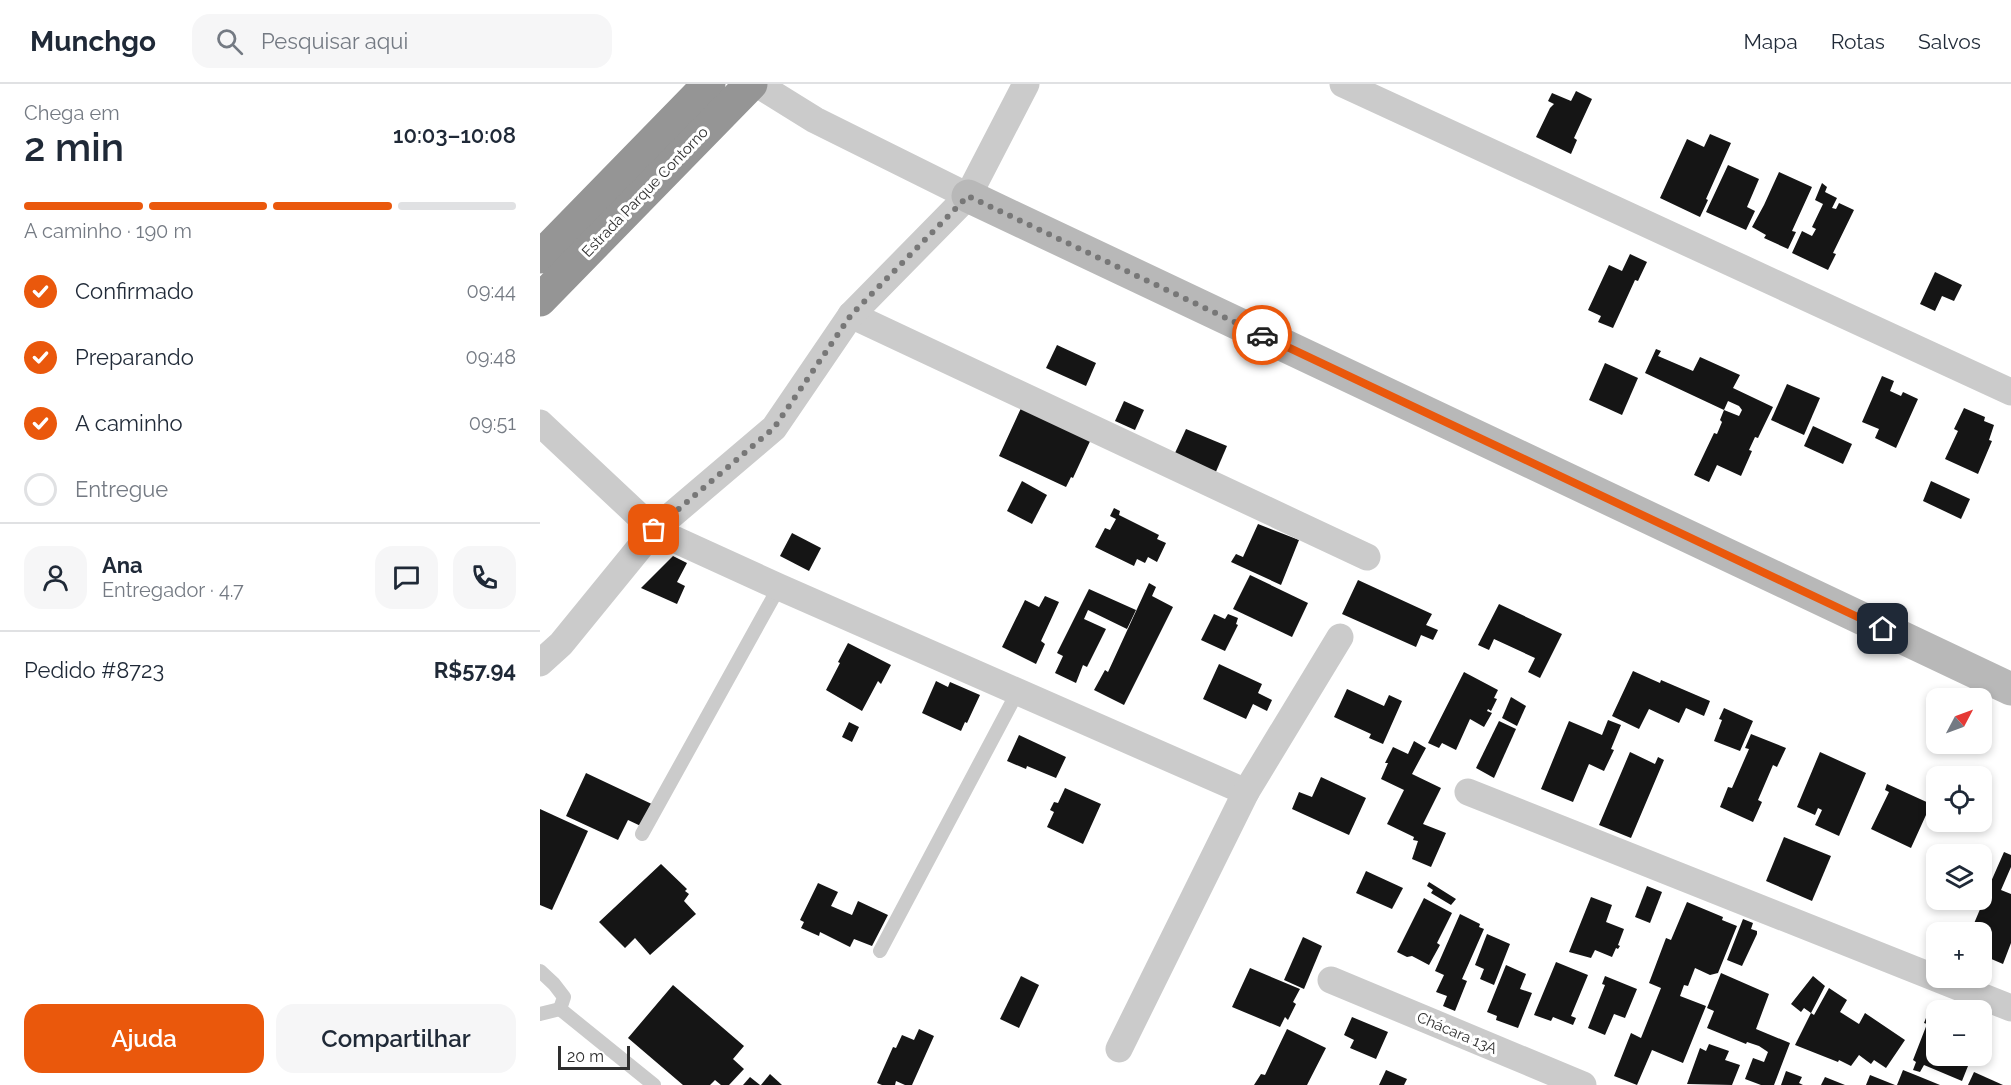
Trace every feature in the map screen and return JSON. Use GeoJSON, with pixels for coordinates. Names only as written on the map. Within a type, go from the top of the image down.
{"type":"FeatureCollection","features":[{"type":"Feature","properties":{"kind":"highway","name":"Estrada Parque Contorno"},"geometry":{"type":"LineString","coordinates":[[540,257],[709,84]]}},
{"type":"Feature","properties":{"kind":"highway","name":"Estrada Parque Contorno"},"geometry":{"type":"LineString","coordinates":[[540,300],[751,84]]}},
{"type":"Feature","properties":{"kind":"street"},"geometry":{"type":"LineString","coordinates":[[757,84],[815,120],[968,196],[2011,690]]}},
{"type":"Feature","properties":{"kind":"street"},"geometry":{"type":"LineString","coordinates":[[540,663],[561,645],[654,530],[774,428],[851,315],[968,196],[1026,84]]}},
{"type":"Feature","properties":{"kind":"street"},"geometry":{"type":"LineString","coordinates":[[1343,84],[2011,392]]}},
{"type":"Feature","properties":{"kind":"street"},"geometry":{"type":"LineString","coordinates":[[851,315],[1367,557]]}},
{"type":"Feature","properties":{"kind":"street"},"geometry":{"type":"LineString","coordinates":[[540,423],[654,530],[1246,792]]}},
{"type":"Feature","properties":{"kind":"street"},"geometry":{"type":"LineString","coordinates":[[1119,1049],[1246,792],[1340,637]]}},
{"type":"Feature","properties":{"kind":"street"},"geometry":{"type":"LineString","coordinates":[[1468,792],[2011,1008]]}},
{"type":"Feature","properties":{"kind":"street","name":"Chácara 13A"},"geometry":{"type":"LineString","coordinates":[[1331,980],[1583,1085]]}},
{"type":"Feature","properties":{"kind":"lane"},"geometry":{"type":"LineString","coordinates":[[642,834],[779,587]]}},
{"type":"Feature","properties":{"kind":"lane"},"geometry":{"type":"LineString","coordinates":[[880,951],[1018,691]]}},
{"type":"Feature","properties":{"kind":"lane"},"geometry":{"type":"LineString","coordinates":[[540,972],[564,997],[560,1009]]}},
{"type":"Feature","properties":{"kind":"lane"},"geometry":{"type":"LineString","coordinates":[[540,1014],[560,1009]]}},
{"type":"Feature","properties":{"kind":"lane"},"geometry":{"type":"LineString","coordinates":[[560,1009],[654,1085]]}},
{"type":"Feature","properties":{"kind":"building"},"geometry":{"type":"Polygon","coordinates":[[[1576,91],[1592,99],[1574,138],[1577,140],[1571,154],[1536,137],[1554,104],[1548,101],[1552,93],[1571,101],[1576,91]]]}},
{"type":"Feature","properties":{"kind":"building"},"geometry":{"type":"Polygon","coordinates":[[[1710,134],[1731,143],[1700,217],[1660,198],[1687,139],[1704,147],[1710,134]]]}},
{"type":"Feature","properties":{"kind":"building"},"geometry":{"type":"Polygon","coordinates":[[[1728,165],[1759,179],[1747,207],[1755,211],[1746,230],[1706,212],[1728,165]]]}},
{"type":"Feature","properties":{"kind":"building"},"geometry":{"type":"Polygon","coordinates":[[[1779,172],[1812,187],[1792,231],[1796,232],[1788,249],[1764,238],[1766,235],[1752,227],[1779,172]]]}},
{"type":"Feature","properties":{"kind":"building"},"geometry":{"type":"Polygon","coordinates":[[[1822,183],[1827,187],[1825,192],[1837,198],[1832,208],[1836,209],[1839,203],[1854,210],[1833,253],[1836,254],[1828,270],[1792,253],[1802,231],[1812,236],[1816,229],[1812,227],[1823,204],[1815,200],[1822,183]]]}},
{"type":"Feature","properties":{"kind":"building"},"geometry":{"type":"Polygon","coordinates":[[[1630,254],[1647,262],[1638,281],[1635,280],[1613,328],[1598,322],[1601,316],[1588,310],[1609,265],[1622,271],[1630,254]]]}},
{"type":"Feature","properties":{"kind":"building"},"geometry":{"type":"Polygon","coordinates":[[[1935,272],[1962,285],[1954,301],[1942,296],[1935,311],[1920,304],[1935,272]]]}},
{"type":"Feature","properties":{"kind":"building"},"geometry":{"type":"Polygon","coordinates":[[[1057,345],[1096,363],[1086,386],[1046,368],[1057,345]]]}},
{"type":"Feature","properties":{"kind":"building"},"geometry":{"type":"Polygon","coordinates":[[[1656,349],[1661,351],[1658,356],[1693,371],[1700,357],[1740,375],[1733,388],[1773,407],[1758,438],[1755,437],[1749,450],[1752,451],[1741,476],[1717,465],[1709,482],[1694,475],[1714,433],[1717,434],[1724,410],[1645,373],[1656,349]],[[1728,401],[1724,410],[1739,416],[1742,410],[1728,401]]]}},
{"type":"Feature","properties":{"kind":"building"},"geometry":{"type":"Polygon","coordinates":[[[1605,363],[1638,378],[1622,415],[1589,400],[1605,363]]]}},
{"type":"Feature","properties":{"kind":"building"},"geometry":{"type":"Polygon","coordinates":[[[1882,376],[1894,381],[1890,391],[1901,396],[1903,392],[1918,399],[1896,448],[1875,438],[1879,429],[1862,422],[1882,376]]]}},
{"type":"Feature","properties":{"kind":"building"},"geometry":{"type":"Polygon","coordinates":[[[1787,384],[1820,398],[1804,435],[1771,420],[1787,384]]]}},
{"type":"Feature","properties":{"kind":"building"},"geometry":{"type":"Polygon","coordinates":[[[1124,401],[1144,410],[1135,430],[1115,421],[1124,401]]]}},
{"type":"Feature","properties":{"kind":"building"},"geometry":{"type":"Polygon","coordinates":[[[1022,406],[1092,437],[1073,478],[1071,477],[1066,487],[999,456],[1022,406]]]}},
{"type":"Feature","properties":{"kind":"building"},"geometry":{"type":"Polygon","coordinates":[[[1964,408],[1985,417],[1984,421],[1994,425],[1989,440],[1992,441],[1978,474],[1945,459],[1958,431],[1954,429],[1964,408]]]}},
{"type":"Feature","properties":{"kind":"building"},"geometry":{"type":"Polygon","coordinates":[[[1813,426],[1852,444],[1843,464],[1804,446],[1813,426]]]}},
{"type":"Feature","properties":{"kind":"building"},"geometry":{"type":"Polygon","coordinates":[[[1186,429],[1227,446],[1215,474],[1175,453],[1186,429]]]}},
{"type":"Feature","properties":{"kind":"building"},"geometry":{"type":"Polygon","coordinates":[[[1022,481],[1047,495],[1032,524],[1007,511],[1022,481]]]}},
{"type":"Feature","properties":{"kind":"building"},"geometry":{"type":"Polygon","coordinates":[[[1931,481],[1970,499],[1961,519],[1923,501],[1931,481]]]}},
{"type":"Feature","properties":{"kind":"building"},"geometry":{"type":"Polygon","coordinates":[[[1114,508],[1120,511],[1119,515],[1159,535],[1157,539],[1166,543],[1157,562],[1148,557],[1145,563],[1137,559],[1134,566],[1095,547],[1105,528],[1110,530],[1116,519],[1110,516],[1114,508]]]}},
{"type":"Feature","properties":{"kind":"building"},"geometry":{"type":"Polygon","coordinates":[[[1258,524],[1299,540],[1281,585],[1231,562],[1236,554],[1243,557],[1258,524]]]}},
{"type":"Feature","properties":{"kind":"building"},"geometry":{"type":"Polygon","coordinates":[[[792,533],[821,548],[809,571],[780,556],[792,533]]]}},
{"type":"Feature","properties":{"kind":"building"},"geometry":{"type":"Polygon","coordinates":[[[673,556],[687,563],[677,582],[685,586],[677,604],[641,588],[673,556]]]}},
{"type":"Feature","properties":{"kind":"building"},"geometry":{"type":"Polygon","coordinates":[[[1250,575],[1308,603],[1292,637],[1233,609],[1250,575]]]}},
{"type":"Feature","properties":{"kind":"building"},"geometry":{"type":"Polygon","coordinates":[[[1358,580],[1432,614],[1426,625],[1438,630],[1433,640],[1421,635],[1416,647],[1342,614],[1358,580]]]}},
{"type":"Feature","properties":{"kind":"building"},"geometry":{"type":"Polygon","coordinates":[[[1149,583],[1156,587],[1152,596],[1173,607],[1124,705],[1094,690],[1105,670],[1108,672],[1149,583]]]}},
{"type":"Feature","properties":{"kind":"building"},"geometry":{"type":"Polygon","coordinates":[[[1089,589],[1136,610],[1127,629],[1088,610],[1084,619],[1106,629],[1087,667],[1083,665],[1076,683],[1055,673],[1063,656],[1057,653],[1089,589]]]}},
{"type":"Feature","properties":{"kind":"building"},"geometry":{"type":"Polygon","coordinates":[[[1045,596],[1059,602],[1041,641],[1045,644],[1036,664],[1002,647],[1025,600],[1039,607],[1045,596]]]}},
{"type":"Feature","properties":{"kind":"building"},"geometry":{"type":"Polygon","coordinates":[[[1499,604],[1562,634],[1540,678],[1528,672],[1535,658],[1494,639],[1489,650],[1478,645],[1499,604]]]}},
{"type":"Feature","properties":{"kind":"building"},"geometry":{"type":"Polygon","coordinates":[[[1214,614],[1225,619],[1228,614],[1238,618],[1236,624],[1238,625],[1225,651],[1201,640],[1214,614]]]}},
{"type":"Feature","properties":{"kind":"building"},"geometry":{"type":"Polygon","coordinates":[[[848,643],[891,665],[881,684],[878,681],[862,711],[826,690],[848,643]]]}},
{"type":"Feature","properties":{"kind":"building"},"geometry":{"type":"Polygon","coordinates":[[[1219,664],[1262,684],[1258,693],[1272,700],[1267,711],[1253,704],[1246,719],[1203,699],[1219,664]]]}},
{"type":"Feature","properties":{"kind":"building"},"geometry":{"type":"Polygon","coordinates":[[[1633,671],[1710,701],[1704,716],[1686,708],[1679,723],[1649,709],[1639,729],[1612,716],[1633,671]]]}},
{"type":"Feature","properties":{"kind":"building"},"geometry":{"type":"Polygon","coordinates":[[[1464,672],[1498,690],[1494,698],[1497,699],[1491,711],[1488,709],[1487,711],[1492,713],[1484,727],[1470,719],[1456,750],[1442,743],[1439,748],[1428,743],[1464,672]]]}},
{"type":"Feature","properties":{"kind":"building"},"geometry":{"type":"Polygon","coordinates":[[[936,681],[948,687],[950,682],[980,695],[961,731],[922,713],[936,681]]]}},
{"type":"Feature","properties":{"kind":"building"},"geometry":{"type":"Polygon","coordinates":[[[1347,689],[1384,706],[1389,695],[1402,701],[1383,744],[1369,738],[1371,734],[1334,717],[1347,689]]]}},
{"type":"Feature","properties":{"kind":"building"},"geometry":{"type":"Polygon","coordinates":[[[1511,697],[1526,706],[1517,726],[1502,718],[1511,697]]]}},
{"type":"Feature","properties":{"kind":"building"},"geometry":{"type":"Polygon","coordinates":[[[1724,708],[1753,721],[1740,751],[1714,741],[1724,708]]]}},
{"type":"Feature","properties":{"kind":"building"},"geometry":{"type":"Polygon","coordinates":[[[1608,720],[1621,725],[1611,749],[1614,750],[1604,771],[1589,764],[1573,802],[1541,789],[1569,721],[1602,735],[1608,720]]]}},
{"type":"Feature","properties":{"kind":"building"},"geometry":{"type":"Polygon","coordinates":[[[1499,721],[1516,729],[1494,778],[1476,768],[1499,721]]]}},
{"type":"Feature","properties":{"kind":"building"},"geometry":{"type":"Polygon","coordinates":[[[849,722],[859,727],[852,742],[842,737],[849,722]]]}},
{"type":"Feature","properties":{"kind":"building"},"geometry":{"type":"Polygon","coordinates":[[[1751,734],[1786,748],[1777,767],[1773,765],[1758,800],[1762,802],[1753,822],[1720,807],[1728,787],[1732,788],[1749,749],[1745,748],[1751,734]]]}},
{"type":"Feature","properties":{"kind":"building"},"geometry":{"type":"Polygon","coordinates":[[[1019,735],[1066,757],[1056,778],[1027,766],[1026,769],[1007,761],[1019,735]]]}},
{"type":"Feature","properties":{"kind":"building"},"geometry":{"type":"Polygon","coordinates":[[[1414,741],[1426,748],[1412,774],[1441,788],[1423,824],[1446,833],[1431,867],[1412,859],[1418,841],[1413,840],[1414,837],[1387,824],[1404,790],[1381,779],[1388,763],[1385,763],[1393,747],[1408,754],[1414,741]]]}},
{"type":"Feature","properties":{"kind":"building"},"geometry":{"type":"Polygon","coordinates":[[[1630,752],[1655,764],[1658,757],[1664,760],[1631,838],[1599,825],[1630,752]]]}},
{"type":"Feature","properties":{"kind":"building"},"geometry":{"type":"Polygon","coordinates":[[[1820,752],[1866,773],[1839,836],[1815,825],[1822,810],[1818,808],[1815,815],[1797,807],[1820,752]]]}},
{"type":"Feature","properties":{"kind":"building"},"geometry":{"type":"Polygon","coordinates":[[[586,773],[656,806],[645,828],[628,820],[618,840],[566,816],[586,773]]]}},
{"type":"Feature","properties":{"kind":"building"},"geometry":{"type":"Polygon","coordinates":[[[1321,777],[1366,798],[1349,835],[1292,809],[1299,792],[1312,797],[1321,777]]]}},
{"type":"Feature","properties":{"kind":"building"},"geometry":{"type":"Polygon","coordinates":[[[1887,784],[1926,802],[1926,815],[1911,848],[1871,829],[1889,792],[1885,790],[1887,784]]]}},
{"type":"Feature","properties":{"kind":"building"},"geometry":{"type":"Polygon","coordinates":[[[1065,788],[1101,804],[1083,844],[1047,827],[1054,812],[1050,810],[1054,802],[1058,803],[1065,788]]]}},
{"type":"Feature","properties":{"kind":"building"},"geometry":{"type":"Polygon","coordinates":[[[540,809],[588,831],[552,910],[540,905],[540,809]]]}},
{"type":"Feature","properties":{"kind":"building"},"geometry":{"type":"Polygon","coordinates":[[[1784,837],[1831,856],[1812,901],[1766,881],[1784,837]]]}},
{"type":"Feature","properties":{"kind":"building"},"geometry":{"type":"Polygon","coordinates":[[[2004,852],[2011,855],[2011,867],[2001,890],[2011,894],[2011,943],[2003,964],[1992,959],[1992,922],[1975,922],[1980,910],[1992,910],[1992,879],[2004,852]]]}},
{"type":"Feature","properties":{"kind":"building"},"geometry":{"type":"Polygon","coordinates":[[[661,864],[687,889],[685,891],[689,894],[684,901],[696,914],[650,955],[635,938],[625,948],[599,922],[661,864]]]}},
{"type":"Feature","properties":{"kind":"building"},"geometry":{"type":"Polygon","coordinates":[[[1366,871],[1403,888],[1392,909],[1356,893],[1366,871]]]}},
{"type":"Feature","properties":{"kind":"building"},"geometry":{"type":"Polygon","coordinates":[[[1429,882],[1456,899],[1451,905],[1431,893],[1433,890],[1427,886],[1429,882]]]}},
{"type":"Feature","properties":{"kind":"building"},"geometry":{"type":"Polygon","coordinates":[[[818,883],[838,892],[831,906],[852,915],[858,901],[888,915],[872,946],[854,939],[850,947],[820,932],[819,936],[801,928],[804,922],[800,920],[818,883]]]}},
{"type":"Feature","properties":{"kind":"building"},"geometry":{"type":"Polygon","coordinates":[[[1647,886],[1662,892],[1650,923],[1635,917],[1647,886]]]}},
{"type":"Feature","properties":{"kind":"building"},"geometry":{"type":"Polygon","coordinates":[[[1591,897],[1612,905],[1606,922],[1624,929],[1618,945],[1620,946],[1616,948],[1612,957],[1595,950],[1591,958],[1569,952],[1591,897]]]}},
{"type":"Feature","properties":{"kind":"building"},"geometry":{"type":"Polygon","coordinates":[[[1424,898],[1452,913],[1437,943],[1440,945],[1429,965],[1412,956],[1407,957],[1397,952],[1424,898]]]}},
{"type":"Feature","properties":{"kind":"building"},"geometry":{"type":"Polygon","coordinates":[[[1687,902],[1723,917],[1722,920],[1737,926],[1718,973],[1710,975],[1695,968],[1688,986],[1684,985],[1680,996],[1706,1006],[1683,1063],[1652,1050],[1637,1085],[1614,1076],[1631,1033],[1641,1038],[1661,988],[1649,983],[1666,938],[1671,940],[1687,902]]]}},
{"type":"Feature","properties":{"kind":"building"},"geometry":{"type":"Polygon","coordinates":[[[1460,914],[1480,924],[1479,927],[1484,929],[1462,979],[1467,981],[1455,1011],[1443,1006],[1447,996],[1436,992],[1444,975],[1435,971],[1460,914]]]}},
{"type":"Feature","properties":{"kind":"building"},"geometry":{"type":"Polygon","coordinates":[[[1743,919],[1753,923],[1751,929],[1757,931],[1757,934],[1742,966],[1727,960],[1743,919]]]}},
{"type":"Feature","properties":{"kind":"building"},"geometry":{"type":"Polygon","coordinates":[[[1487,934],[1510,944],[1494,985],[1480,979],[1484,969],[1475,965],[1487,934]]]}},
{"type":"Feature","properties":{"kind":"building"},"geometry":{"type":"Polygon","coordinates":[[[1303,937],[1322,946],[1304,989],[1284,980],[1303,937]]]}},
{"type":"Feature","properties":{"kind":"building"},"geometry":{"type":"Polygon","coordinates":[[[1556,962],[1588,975],[1571,1016],[1576,1018],[1573,1025],[1553,1017],[1551,1021],[1534,1015],[1556,962]]]}},
{"type":"Feature","properties":{"kind":"building"},"geometry":{"type":"Polygon","coordinates":[[[1506,965],[1526,974],[1520,989],[1532,993],[1518,1028],[1496,1020],[1497,1016],[1487,1012],[1506,965]]]}},
{"type":"Feature","properties":{"kind":"building"},"geometry":{"type":"Polygon","coordinates":[[[1250,968],[1300,989],[1293,1002],[1296,1004],[1288,1020],[1285,1017],[1280,1027],[1232,1007],[1250,968]]]}},
{"type":"Feature","properties":{"kind":"building"},"geometry":{"type":"Polygon","coordinates":[[[1721,973],[1769,994],[1756,1029],[1790,1043],[1774,1085],[1761,1085],[1745,1079],[1753,1058],[1764,1062],[1768,1052],[1759,1046],[1747,1042],[1746,1044],[1707,1028],[1714,1011],[1707,1008],[1721,973]]]}},
{"type":"Feature","properties":{"kind":"building"},"geometry":{"type":"Polygon","coordinates":[[[1021,976],[1039,985],[1019,1028],[1000,1019],[1021,976]]]}},
{"type":"Feature","properties":{"kind":"building"},"geometry":{"type":"Polygon","coordinates":[[[1605,976],[1637,989],[1625,1018],[1614,1014],[1605,1035],[1588,1028],[1605,985],[1602,984],[1605,976]]]}},
{"type":"Feature","properties":{"kind":"building"},"geometry":{"type":"Polygon","coordinates":[[[1813,976],[1825,986],[1811,1013],[1804,1008],[1801,1012],[1791,1004],[1813,976]]]}},
{"type":"Feature","properties":{"kind":"building"},"geometry":{"type":"Polygon","coordinates":[[[673,985],[744,1046],[733,1059],[744,1069],[729,1085],[721,1085],[715,1080],[710,1085],[683,1085],[628,1038],[673,985]]]}},
{"type":"Feature","properties":{"kind":"building"},"geometry":{"type":"Polygon","coordinates":[[[1829,988],[1847,1000],[1840,1012],[1859,1024],[1865,1013],[1905,1040],[1886,1068],[1874,1060],[1871,1064],[1859,1055],[1851,1066],[1795,1045],[1811,1013],[1814,1015],[1829,988]]]}},
{"type":"Feature","properties":{"kind":"building"},"geometry":{"type":"Polygon","coordinates":[[[1352,1017],[1388,1032],[1376,1059],[1350,1048],[1354,1040],[1344,1035],[1352,1017]]]}},
{"type":"Feature","properties":{"kind":"building"},"geometry":{"type":"Polygon","coordinates":[[[1926,1027],[1926,1066],[1924,1065],[1920,1072],[1913,1070],[1916,1062],[1913,1060],[1926,1027]]]}},
{"type":"Feature","properties":{"kind":"building"},"geometry":{"type":"Polygon","coordinates":[[[919,1029],[934,1036],[912,1085],[896,1081],[895,1085],[877,1083],[893,1047],[896,1048],[902,1035],[914,1040],[919,1029]]]}},
{"type":"Feature","properties":{"kind":"building"},"geometry":{"type":"Polygon","coordinates":[[[1287,1029],[1326,1048],[1307,1085],[1254,1085],[1261,1074],[1265,1075],[1287,1029]]]}},
{"type":"Feature","properties":{"kind":"building"},"geometry":{"type":"Polygon","coordinates":[[[1709,1044],[1729,1051],[1725,1060],[1740,1065],[1732,1085],[1687,1084],[1700,1048],[1706,1051],[1709,1044]]]}},
{"type":"Feature","properties":{"kind":"building"},"geometry":{"type":"Polygon","coordinates":[[[1926,1066],[1968,1066],[1962,1081],[1926,1066]]]}},
{"type":"Feature","properties":{"kind":"building"},"geometry":{"type":"Polygon","coordinates":[[[1386,1070],[1407,1079],[1404,1085],[1379,1085],[1386,1070]]]}},
{"type":"Feature","properties":{"kind":"building"},"geometry":{"type":"Polygon","coordinates":[[[1903,1070],[1918,1076],[1940,1085],[1897,1085],[1903,1070]]]}},
{"type":"Feature","properties":{"kind":"building"},"geometry":{"type":"Polygon","coordinates":[[[1786,1071],[1802,1077],[1799,1083],[1803,1085],[1781,1085],[1786,1071]]]}},
{"type":"Feature","properties":{"kind":"building"},"geometry":{"type":"Polygon","coordinates":[[[1974,1072],[2003,1085],[1968,1085],[1974,1072]]]}},
{"type":"Feature","properties":{"kind":"building"},"geometry":{"type":"Polygon","coordinates":[[[770,1074],[782,1085],[761,1085],[770,1074]]]}},
{"type":"Feature","properties":{"kind":"building"},"geometry":{"type":"Polygon","coordinates":[[[1870,1075],[1895,1085],[1866,1085],[1870,1075]]]}},
{"type":"Feature","properties":{"kind":"building"},"geometry":{"type":"Polygon","coordinates":[[[750,1077],[760,1085],[743,1085],[750,1077]]]}},
{"type":"Feature","properties":{"kind":"building"},"geometry":{"type":"Polygon","coordinates":[[[1825,1077],[1845,1085],[1821,1085],[1825,1077]]]}},
{"type":"Feature","properties":{"kind":"way so far"},"geometry":{"type":"LineString","coordinates":[[654,530],[774,428],[851,315],[968,196],[1262,335]]}},
{"type":"Feature","properties":{"kind":"route"},"geometry":{"type":"LineString","coordinates":[[1262,335],[1883,629]]}}]}
